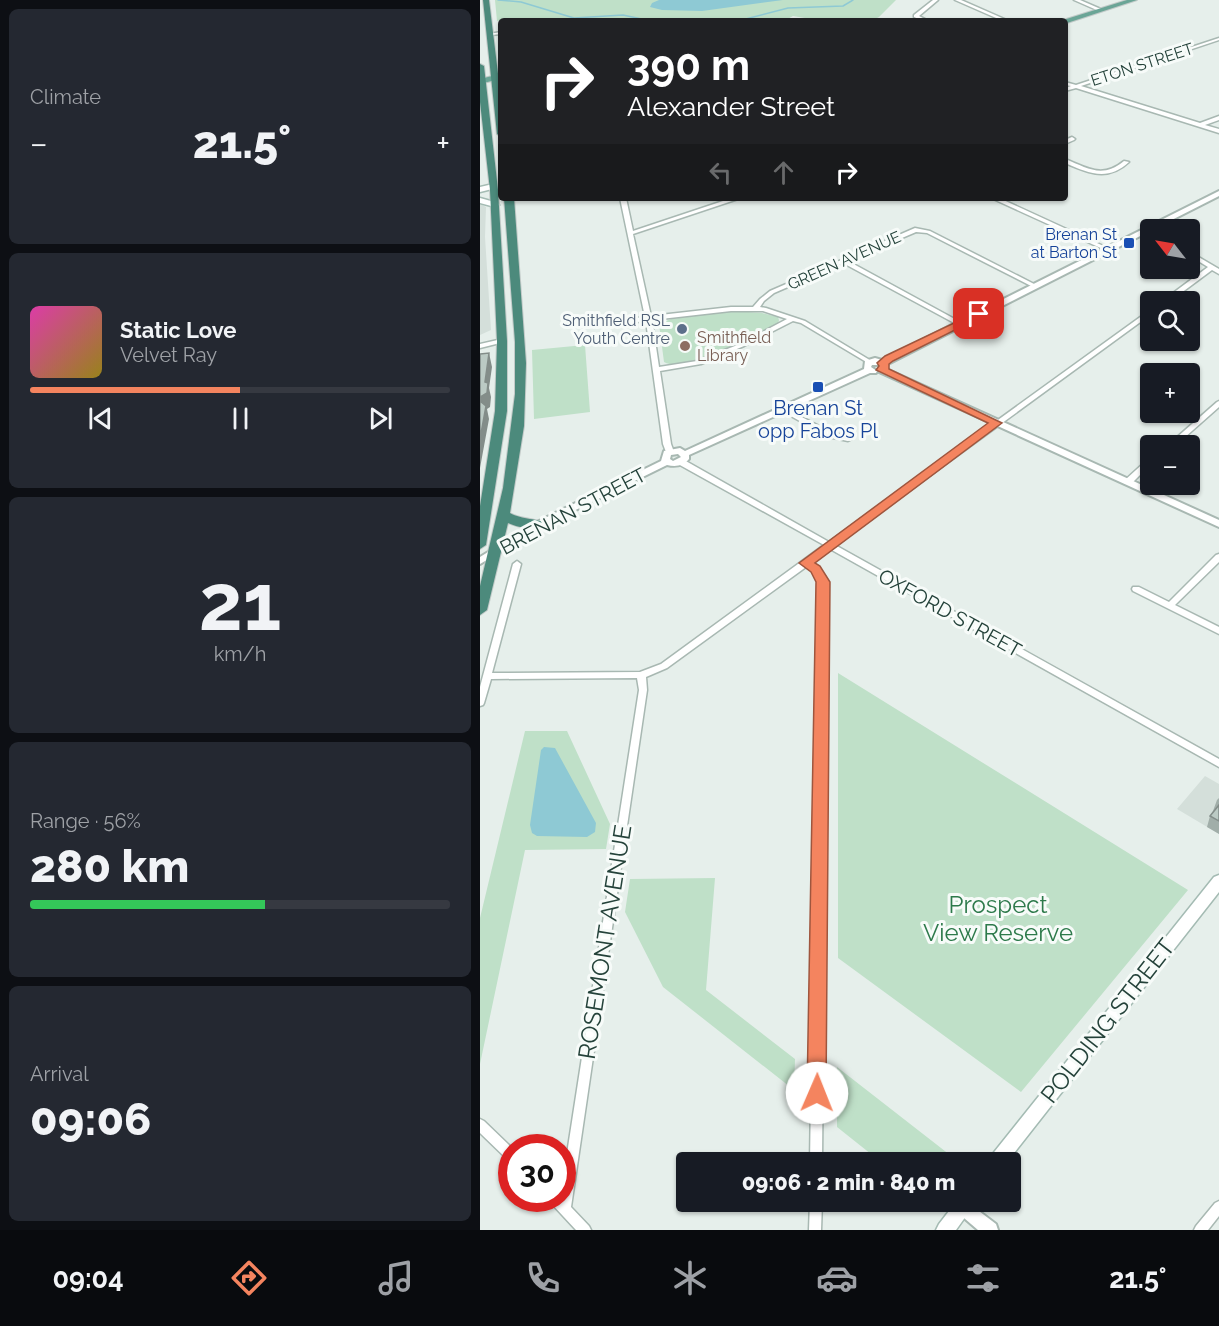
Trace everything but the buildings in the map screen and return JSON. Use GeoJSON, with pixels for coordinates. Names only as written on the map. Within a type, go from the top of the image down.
{"type":"FeatureCollection","features":[{"type":"Feature","properties":{"kind":"highway"},"geometry":{"type":"LineString","coordinates":[[486,1],[498,76]]}},
{"type":"Feature","properties":{"kind":"highway"},"geometry":{"type":"LineString","coordinates":[[480,66],[497,187],[495,205],[502,341],[501,411],[480,544]]}},
{"type":"Feature","properties":{"kind":"highway"},"geometry":{"type":"LineString","coordinates":[[480,610],[504,516],[518,422],[521,363],[509,201]]}},
{"type":"Feature","properties":{"kind":"highway"},"geometry":{"type":"LineString","coordinates":[[480,502],[484,482]]}},
{"type":"Feature","properties":{"kind":"highway"},"geometry":{"type":"LineString","coordinates":[[504,516],[519,523],[540,524]]}},
{"type":"Feature","properties":{"kind":"main road"},"geometry":{"type":"LineString","coordinates":[[1068,20],[1134,0]]}},
{"type":"Feature","properties":{"kind":"main road"},"geometry":{"type":"LineString","coordinates":[[481,80],[498,76]]}},
{"type":"Feature","properties":{"kind":"main road"},"geometry":{"type":"LineString","coordinates":[[480,190],[497,187]]}},
{"type":"Feature","properties":{"kind":"main road"},"geometry":{"type":"LineString","coordinates":[[480,198],[497,187]]}},
{"type":"Feature","properties":{"kind":"main road"},"geometry":{"type":"LineString","coordinates":[[480,198],[495,205]]}},
{"type":"Feature","properties":{"kind":"main road","name":"POLDING STREET"},"geometry":{"type":"LineString","coordinates":[[1005,1152],[1219,881]]}},
{"type":"Feature","properties":{"kind":"main road"},"geometry":{"type":"LineString","coordinates":[[945,1230],[958,1212]]}},
{"type":"Feature","properties":{"kind":"street"},"geometry":{"type":"LineString","coordinates":[[920,18],[916,16],[936,0]]}},
{"type":"Feature","properties":{"kind":"street"},"geometry":{"type":"LineString","coordinates":[[957,0],[1000,18]]}},
{"type":"Feature","properties":{"kind":"street"},"geometry":{"type":"LineString","coordinates":[[1076,0],[1101,10]]}},
{"type":"Feature","properties":{"kind":"street"},"geometry":{"type":"LineString","coordinates":[[491,34],[498,33]]}},
{"type":"Feature","properties":{"kind":"street","name":"ETON STREET"},"geometry":{"type":"LineString","coordinates":[[1068,89],[1219,39]]}},
{"type":"Feature","properties":{"kind":"street"},"geometry":{"type":"LineString","coordinates":[[1068,84],[1219,131]]}},
{"type":"Feature","properties":{"kind":"street"},"geometry":{"type":"LineString","coordinates":[[1199,125],[1219,118]]}},
{"type":"Feature","properties":{"kind":"street"},"geometry":{"type":"LineString","coordinates":[[1068,141],[1072,139]]}},
{"type":"Feature","properties":{"kind":"street"},"geometry":{"type":"LineString","coordinates":[[1068,162],[1098,174],[1112,171],[1126,162]]}},
{"type":"Feature","properties":{"kind":"street"},"geometry":{"type":"LineString","coordinates":[[1169,219],[1219,193]]}},
{"type":"Feature","properties":{"kind":"street"},"geometry":{"type":"LineString","coordinates":[[624,201],[648,318],[668,457],[675,464],[869,366],[882,366],[997,423],[1219,524]]}},
{"type":"Feature","properties":{"kind":"street"},"geometry":{"type":"LineString","coordinates":[[631,233],[729,201]]}},
{"type":"Feature","properties":{"kind":"street"},"geometry":{"type":"LineString","coordinates":[[1001,201],[1107,249]]}},
{"type":"Feature","properties":{"kind":"street","name":"GREEN AVENUE"},"geometry":{"type":"LineString","coordinates":[[756,308],[772,292],[909,231],[921,230],[1035,285]]}},
{"type":"Feature","properties":{"kind":"street"},"geometry":{"type":"LineString","coordinates":[[882,366],[1035,285],[1140,234]]}},
{"type":"Feature","properties":{"kind":"street"},"geometry":{"type":"LineString","coordinates":[[1200,260],[1219,272]]}},
{"type":"Feature","properties":{"kind":"street"},"geometry":{"type":"LineString","coordinates":[[843,261],[960,324]]}},
{"type":"Feature","properties":{"kind":"street"},"geometry":{"type":"LineString","coordinates":[[1179,291],[1212,267]]}},
{"type":"Feature","properties":{"kind":"street"},"geometry":{"type":"LineString","coordinates":[[592,325],[756,308],[771,310],[794,318],[869,366]]}},
{"type":"Feature","properties":{"kind":"street"},"geometry":{"type":"LineString","coordinates":[[656,370],[699,363],[742,345],[794,318]]}},
{"type":"Feature","properties":{"kind":"street"},"geometry":{"type":"LineString","coordinates":[[488,676],[641,675],[664,666],[1140,319]]}},
{"type":"Feature","properties":{"kind":"street"},"geometry":{"type":"LineString","coordinates":[[480,346],[502,341]]}},
{"type":"Feature","properties":{"kind":"street"},"geometry":{"type":"LineString","coordinates":[[1183,435],[1219,403]]}},
{"type":"Feature","properties":{"kind":"street"},"geometry":{"type":"LineString","coordinates":[[784,410],[831,435],[848,439]]}},
{"type":"Feature","properties":{"kind":"street","name":"BRENAN STREET"},"geometry":{"type":"LineString","coordinates":[[480,561],[540,524],[668,457]]}},
{"type":"Feature","properties":{"kind":"street","name":"OXFORD STREET"},"geometry":{"type":"LineString","coordinates":[[683,458],[830,545],[1219,763]]}},
{"type":"Feature","properties":{"kind":"street"},"geometry":{"type":"LineString","coordinates":[[1128,482],[1140,471]]}},
{"type":"Feature","properties":{"kind":"street"},"geometry":{"type":"LineString","coordinates":[[1170,606],[1219,556]]}},
{"type":"Feature","properties":{"kind":"street"},"geometry":{"type":"LineString","coordinates":[[806,563],[816,569],[823,582],[816,1152]]}},
{"type":"Feature","properties":{"kind":"street"},"geometry":{"type":"LineString","coordinates":[[480,703],[517,564]]}},
{"type":"Feature","properties":{"kind":"street"},"geometry":{"type":"LineString","coordinates":[[1136,589],[1219,631]]}},
{"type":"Feature","properties":{"kind":"street","name":"ROSEMONT AVENUE"},"geometry":{"type":"LineString","coordinates":[[576,1136],[641,702],[641,675]]}},
{"type":"Feature","properties":{"kind":"street"},"geometry":{"type":"LineString","coordinates":[[480,1125],[498,1142]]}},
{"type":"Feature","properties":{"kind":"street"},"geometry":{"type":"LineString","coordinates":[[1200,1230],[1219,1207]]}},
{"type":"Feature","properties":{"kind":"street"},"geometry":{"type":"LineString","coordinates":[[568,1212],[585,1230]]}},
{"type":"Feature","properties":{"kind":"street"},"geometry":{"type":"LineString","coordinates":[[815,1230],[816,1212]]}},
{"type":"Feature","properties":{"kind":"street"},"geometry":{"type":"LineString","coordinates":[[972,1212],[990,1230]]}},
{"type":"Feature","properties":{"kind":"shaded area"},"geometry":{"type":"Polygon","coordinates":[[[480,204],[486,207],[485,237],[491,330],[480,335],[480,204]]]}},
{"type":"Feature","properties":{"kind":"shaded area"},"geometry":{"type":"Polygon","coordinates":[[[1205,776],[1219,784],[1219,834],[1177,809],[1205,776]]]}},
{"type":"Feature","properties":{"kind":"green space"},"geometry":{"type":"Polygon","coordinates":[[[495,0],[896,0],[877,18],[793,16],[789,18],[498,18],[497,21],[495,0]]]}},
{"type":"Feature","properties":{"kind":"green space"},"geometry":{"type":"Polygon","coordinates":[[[734,311],[762,313],[778,317],[779,320],[778,324],[769,330],[701,360],[674,364],[664,362],[659,324],[671,319],[734,311]]]}},
{"type":"Feature","properties":{"kind":"green space"},"geometry":{"type":"Polygon","coordinates":[[[585,345],[590,412],[534,419],[532,350],[585,345]]]}},
{"type":"Feature","properties":{"kind":"green space","name":"Prospect View Reserve"},"geometry":{"type":"Polygon","coordinates":[[[838,673],[1188,890],[1021,1092],[838,958],[838,673]]]}},
{"type":"Feature","properties":{"kind":"green space"},"geometry":{"type":"Polygon","coordinates":[[[525,731],[567,731],[610,824],[606,849],[525,850],[480,1064],[480,918],[525,731]]]}},
{"type":"Feature","properties":{"kind":"green space"},"geometry":{"type":"Polygon","coordinates":[[[715,878],[706,990],[795,1059],[794,1090],[663,987],[625,912],[630,879],[715,878]]]}},
{"type":"Feature","properties":{"kind":"green space"},"geometry":{"type":"Polygon","coordinates":[[[837,1067],[946,1152],[868,1152],[837,1127],[837,1067]]]}},
{"type":"Feature","properties":{"kind":"water"},"geometry":{"type":"Polygon","coordinates":[[[659,0],[783,0],[702,11],[662,10],[650,7],[652,3],[659,0]]]}},
{"type":"Feature","properties":{"kind":"water"},"geometry":{"type":"Polygon","coordinates":[[[544,747],[555,748],[596,823],[595,832],[587,837],[537,836],[532,833],[530,825],[541,750],[544,747]]]}},
{"type":"Feature","properties":{"kind":"waterway"},"geometry":{"type":"LineString","coordinates":[[498,0],[521,2],[574,18]]}},
{"type":"Feature","properties":{"kind":"waterway"},"geometry":{"type":"LineString","coordinates":[[750,18],[788,8],[843,6],[853,0]]}},
{"type":"Feature","properties":{"kind":"waterway"},"geometry":{"type":"LineString","coordinates":[[574,18],[623,15],[637,18]]}},
{"type":"Feature","properties":{"kind":"place","name":"Brenan St at Barton St"},"geometry":{"type":"Point","coordinates":[1129,243]}},
{"type":"Feature","properties":{"kind":"place","name":"Smithfield RSL Youth Centre"},"geometry":{"type":"Point","coordinates":[682,329]}},
{"type":"Feature","properties":{"kind":"place","name":"Smithfield Library"},"geometry":{"type":"Point","coordinates":[685,346]}},
{"type":"Feature","properties":{"kind":"place","name":"Brenan St opp Fabos Pl"},"geometry":{"type":"Point","coordinates":[818,387]}},
{"type":"Feature","properties":{"kind":"route"},"geometry":{"type":"LineString","coordinates":[[817,1093],[823,582],[816,569],[806,563],[997,423],[882,370],[885,367],[883,363],[889,359],[979,314]]}}]}
